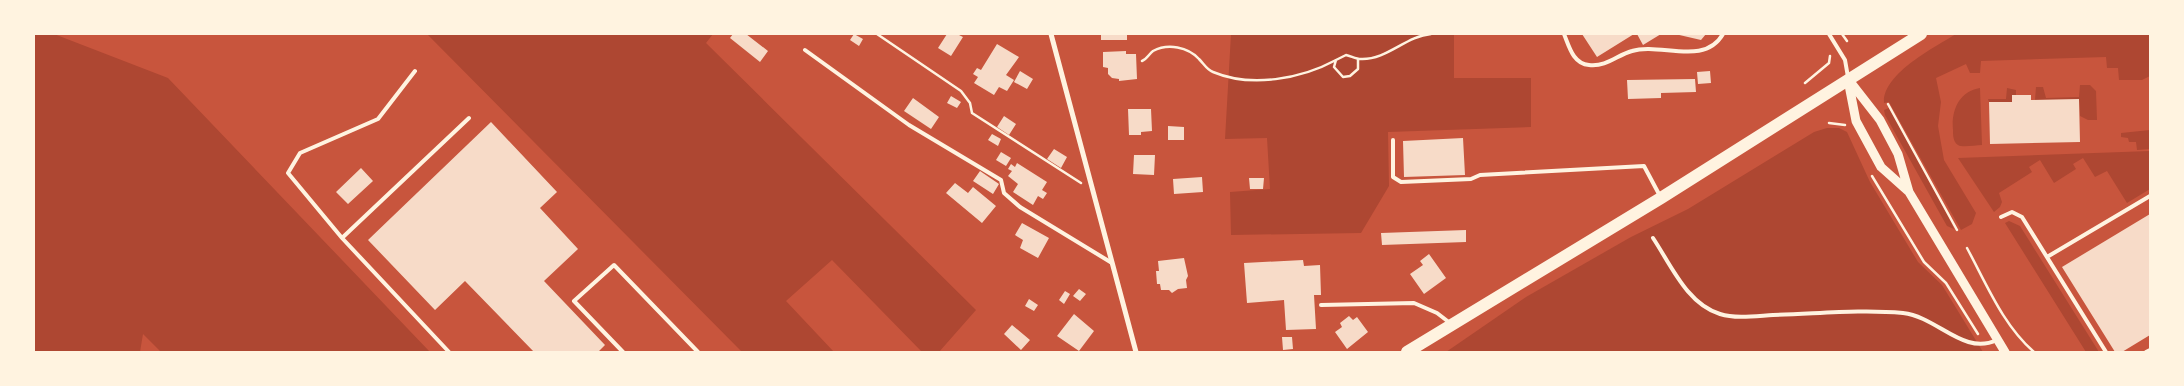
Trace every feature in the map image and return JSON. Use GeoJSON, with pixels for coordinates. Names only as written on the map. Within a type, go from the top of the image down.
{"type":"FeatureCollection","features":[{"type":"Feature","properties":{"kind":"main road"},"geometry":{"type":"LineString","coordinates":[[1408,352],[1661,198],[1921,34]]}},
{"type":"Feature","properties":{"kind":"street"},"geometry":{"type":"LineString","coordinates":[[1051,34],[1136,352]]}},
{"type":"Feature","properties":{"kind":"street"},"geometry":{"type":"LineString","coordinates":[[1848,79],[1856,121],[1881,167],[1909,192]]}},
{"type":"Feature","properties":{"kind":"street"},"geometry":{"type":"LineString","coordinates":[[1848,79],[1874,111],[1889,137],[1898,154],[1909,192],[2005,352]]}},
{"type":"Feature","properties":{"kind":"lane"},"geometry":{"type":"LineString","coordinates":[[1564,34],[1574,58],[1587,66],[1609,63],[1633,50],[1698,52],[1714,45],[1723,34]]}},
{"type":"Feature","properties":{"kind":"lane"},"geometry":{"type":"LineString","coordinates":[[1830,34],[1845,60],[1848,79]]}},
{"type":"Feature","properties":{"kind":"lane"},"geometry":{"type":"LineString","coordinates":[[805,50],[908,126],[1001,180],[1004,193],[1020,208],[1112,262]]}},
{"type":"Feature","properties":{"kind":"lane"},"geometry":{"type":"LineString","coordinates":[[415,71],[378,119],[300,153],[288,174],[342,238],[449,352]]}},
{"type":"Feature","properties":{"kind":"lane"},"geometry":{"type":"LineString","coordinates":[[342,238],[469,118]]}},
{"type":"Feature","properties":{"kind":"lane"},"geometry":{"type":"LineString","coordinates":[[1393,140],[1394,177],[1401,182],[1471,180],[1480,175],[1644,166],[1661,198]]}},
{"type":"Feature","properties":{"kind":"lane"},"geometry":{"type":"LineString","coordinates":[[2047,257],[2150,196]]}},
{"type":"Feature","properties":{"kind":"lane"},"geometry":{"type":"LineString","coordinates":[[2001,216],[2012,212],[2022,217],[2106,352]]}},
{"type":"Feature","properties":{"kind":"lane"},"geometry":{"type":"LineString","coordinates":[[1653,238],[1689,293],[1702,305],[1720,314],[1741,317],[1862,312],[1905,313],[1932,322],[1965,342],[1985,346],[1997,340]]}},
{"type":"Feature","properties":{"kind":"lane"},"geometry":{"type":"LineString","coordinates":[[622,352],[574,301],[614,265],[698,352]]}},
{"type":"Feature","properties":{"kind":"lane"},"geometry":{"type":"LineString","coordinates":[[1321,305],[1414,303],[1437,313],[1452,324]]}},
{"type":"Feature","properties":{"kind":"lane"},"geometry":{"type":"LineString","coordinates":[[2146,352],[2150,350]]}},
{"type":"Feature","properties":{"kind":"path"},"geometry":{"type":"LineString","coordinates":[[878,34],[961,91],[970,103],[972,113],[1092,191]]}},
{"type":"Feature","properties":{"kind":"path"},"geometry":{"type":"LineString","coordinates":[[1142,61],[1151,52],[1161,48],[1180,48],[1191,52],[1212,72],[1238,79],[1257,80],[1315,72],[1346,55],[1358,60],[1384,54],[1423,34],[1431,34]]}},
{"type":"Feature","properties":{"kind":"path"},"geometry":{"type":"LineString","coordinates":[[1842,34],[1847,40]]}},
{"type":"Feature","properties":{"kind":"path"},"geometry":{"type":"LineString","coordinates":[[1805,83],[1829,63],[1830,50]]}},
{"type":"Feature","properties":{"kind":"path"},"geometry":{"type":"LineString","coordinates":[[1336,60],[1334,67],[1342,77],[1350,76],[1356,72],[1358,60]]}},
{"type":"Feature","properties":{"kind":"path"},"geometry":{"type":"LineString","coordinates":[[1888,104],[1958,230]]}},
{"type":"Feature","properties":{"kind":"path"},"geometry":{"type":"LineString","coordinates":[[1829,123],[1842,124],[1850,129]]}},
{"type":"Feature","properties":{"kind":"path"},"geometry":{"type":"LineString","coordinates":[[1871,173],[1924,262],[1946,283],[1981,338]]}},
{"type":"Feature","properties":{"kind":"path"},"geometry":{"type":"LineString","coordinates":[[1967,248],[2017,337],[2034,352]]}},
{"type":"Feature","properties":{"kind":"shaded area"},"geometry":{"type":"Polygon","coordinates":[[[34,34],[54,34],[168,78],[430,352],[161,352],[143,334],[140,352],[34,352],[34,34]]]}},
{"type":"Feature","properties":{"kind":"shaded area"},"geometry":{"type":"Polygon","coordinates":[[[427,34],[713,34],[706,43],[976,310],[939,352],[922,352],[832,260],[786,301],[834,352],[742,352],[427,34]]]}},
{"type":"Feature","properties":{"kind":"shaded area"},"geometry":{"type":"Polygon","coordinates":[[[1231,34],[1454,34],[1454,78],[1531,78],[1531,127],[1388,132],[1389,186],[1361,233],[1231,235],[1230,192],[1270,189],[1267,138],[1225,139],[1231,34]]]}},
{"type":"Feature","properties":{"kind":"shaded area"},"geometry":{"type":"Polygon","coordinates":[[[1956,34],[2150,34],[2150,76],[2142,80],[2119,80],[2118,68],[2107,68],[2106,57],[1981,61],[1980,73],[1970,73],[1966,64],[1936,78],[1941,102],[1938,126],[1944,160],[1976,213],[1972,224],[1961,230],[1889,102],[1884,103],[1886,92],[1891,82],[1900,72],[1911,62],[1956,34]]]}},
{"type":"Feature","properties":{"kind":"shaded area"},"geometry":{"type":"Polygon","coordinates":[[[2080,85],[2090,85],[2096,91],[2097,120],[2088,120],[2080,116],[2079,99],[2035,100],[2036,87],[2043,87],[2046,98],[2079,97],[2080,85]]]}},
{"type":"Feature","properties":{"kind":"shaded area"},"geometry":{"type":"Polygon","coordinates":[[[1980,88],[1982,145],[1960,146],[1955,142],[1953,136],[1955,109],[1967,93],[1980,88]]]}},
{"type":"Feature","properties":{"kind":"shaded area"},"geometry":{"type":"Polygon","coordinates":[[[2007,88],[2016,90],[2016,95],[2012,96],[2012,102],[1989,102],[1988,99],[2006,99],[2007,88]]]}},
{"type":"Feature","properties":{"kind":"shaded area"},"geometry":{"type":"Polygon","coordinates":[[[1889,108],[1954,229],[1947,226],[1885,115],[1884,110],[1889,108]]]}},
{"type":"Feature","properties":{"kind":"shaded area"},"geometry":{"type":"Polygon","coordinates":[[[1827,128],[1839,128],[1847,132],[1870,182],[1918,262],[1942,285],[1983,352],[1446,352],[1526,297],[1631,237],[1688,209],[1814,132],[1827,128]]]}},
{"type":"Feature","properties":{"kind":"shaded area"},"geometry":{"type":"Polygon","coordinates":[[[2150,130],[2150,149],[2137,150],[2136,142],[2129,142],[2128,138],[2121,137],[2121,133],[2150,130]]]}},
{"type":"Feature","properties":{"kind":"shaded area"},"geometry":{"type":"Polygon","coordinates":[[[2150,151],[2150,189],[2127,203],[2107,171],[2095,177],[2083,158],[2073,164],[2076,169],[2054,183],[2040,160],[2029,167],[2032,172],[1999,193],[2002,202],[2000,207],[1994,212],[1958,158],[2150,151]]]}},
{"type":"Feature","properties":{"kind":"shaded area"},"geometry":{"type":"Polygon","coordinates":[[[2009,221],[2020,226],[2099,352],[2086,352],[2005,223],[2009,221]]]}},
{"type":"Feature","properties":{"kind":"building"},"geometry":{"type":"Polygon","coordinates":[[[733,34],[746,34],[768,51],[760,62],[730,38],[733,34]]]}},
{"type":"Feature","properties":{"kind":"building"},"geometry":{"type":"Polygon","coordinates":[[[854,34],[863,39],[859,46],[850,40],[854,34]]]}},
{"type":"Feature","properties":{"kind":"building"},"geometry":{"type":"Polygon","coordinates":[[[947,34],[957,34],[963,37],[951,56],[938,48],[947,34]]]}},
{"type":"Feature","properties":{"kind":"building"},"geometry":{"type":"Polygon","coordinates":[[[1101,34],[1127,34],[1127,40],[1101,40],[1101,34]]]}},
{"type":"Feature","properties":{"kind":"building"},"geometry":{"type":"Polygon","coordinates":[[[1582,34],[1634,34],[1597,57],[1582,34]]]}},
{"type":"Feature","properties":{"kind":"building"},"geometry":{"type":"Polygon","coordinates":[[[1637,34],[1661,34],[1643,45],[1637,34]]]}},
{"type":"Feature","properties":{"kind":"building"},"geometry":{"type":"Polygon","coordinates":[[[1675,34],[1706,34],[1701,40],[1675,34]]]}},
{"type":"Feature","properties":{"kind":"building"},"geometry":{"type":"Polygon","coordinates":[[[997,44],[1019,57],[1006,75],[1014,80],[1007,91],[999,87],[994,95],[974,83],[978,77],[973,74],[977,68],[981,70],[997,44]]]}},
{"type":"Feature","properties":{"kind":"building"},"geometry":{"type":"Polygon","coordinates":[[[1126,51],[1126,54],[1136,54],[1137,79],[1119,81],[1119,79],[1112,78],[1108,74],[1108,68],[1103,67],[1103,52],[1126,51]]]}},
{"type":"Feature","properties":{"kind":"building"},"geometry":{"type":"Polygon","coordinates":[[[1020,71],[1033,79],[1027,89],[1014,82],[1020,71]]]}},
{"type":"Feature","properties":{"kind":"building"},"geometry":{"type":"Polygon","coordinates":[[[1710,71],[1711,83],[1698,84],[1697,72],[1710,71]]]}},
{"type":"Feature","properties":{"kind":"building"},"geometry":{"type":"Polygon","coordinates":[[[1695,79],[1696,92],[1661,93],[1661,98],[1628,99],[1627,80],[1695,79]]]}},
{"type":"Feature","properties":{"kind":"building"},"geometry":{"type":"Polygon","coordinates":[[[2012,95],[2031,95],[2031,100],[2079,99],[2080,142],[1990,144],[1989,102],[2012,102],[2012,95]]]}},
{"type":"Feature","properties":{"kind":"building"},"geometry":{"type":"Polygon","coordinates":[[[951,96],[961,102],[957,108],[947,103],[951,96]]]}},
{"type":"Feature","properties":{"kind":"building"},"geometry":{"type":"Polygon","coordinates":[[[913,98],[939,117],[931,129],[904,111],[913,98]]]}},
{"type":"Feature","properties":{"kind":"building"},"geometry":{"type":"Polygon","coordinates":[[[1128,109],[1151,109],[1152,131],[1141,132],[1141,135],[1129,135],[1128,109]]]}},
{"type":"Feature","properties":{"kind":"building"},"geometry":{"type":"Polygon","coordinates":[[[1004,116],[1016,124],[1009,135],[997,127],[1004,116]]]}},
{"type":"Feature","properties":{"kind":"building"},"geometry":{"type":"Polygon","coordinates":[[[491,122],[557,192],[540,208],[578,249],[544,281],[605,345],[598,352],[534,352],[465,281],[435,310],[368,240],[491,122]]]}},
{"type":"Feature","properties":{"kind":"building"},"geometry":{"type":"Polygon","coordinates":[[[1168,126],[1184,127],[1184,140],[1168,140],[1168,126]]]}},
{"type":"Feature","properties":{"kind":"building"},"geometry":{"type":"Polygon","coordinates":[[[992,134],[1001,139],[998,146],[988,140],[992,134]]]}},
{"type":"Feature","properties":{"kind":"building"},"geometry":{"type":"Polygon","coordinates":[[[1463,138],[1465,175],[1404,177],[1403,141],[1463,138]]]}},
{"type":"Feature","properties":{"kind":"building"},"geometry":{"type":"Polygon","coordinates":[[[1054,149],[1067,157],[1061,168],[1047,159],[1054,149]]]}},
{"type":"Feature","properties":{"kind":"building"},"geometry":{"type":"Polygon","coordinates":[[[1001,152],[1011,158],[1006,166],[996,160],[1001,152]]]}},
{"type":"Feature","properties":{"kind":"building"},"geometry":{"type":"Polygon","coordinates":[[[1134,155],[1155,155],[1154,175],[1133,174],[1134,155]]]}},
{"type":"Feature","properties":{"kind":"building"},"geometry":{"type":"Polygon","coordinates":[[[1017,163],[1047,182],[1042,190],[1047,193],[1043,199],[1038,196],[1033,205],[1013,192],[1018,184],[1008,176],[1012,171],[1008,169],[1011,164],[1015,167],[1017,163]]]}},
{"type":"Feature","properties":{"kind":"building"},"geometry":{"type":"Polygon","coordinates":[[[361,168],[373,181],[348,204],[336,192],[361,168]]]}},
{"type":"Feature","properties":{"kind":"building"},"geometry":{"type":"Polygon","coordinates":[[[980,171],[999,184],[993,194],[973,181],[980,171]]]}},
{"type":"Feature","properties":{"kind":"building"},"geometry":{"type":"Polygon","coordinates":[[[1202,177],[1203,192],[1174,194],[1173,179],[1202,177]]]}},
{"type":"Feature","properties":{"kind":"building"},"geometry":{"type":"Polygon","coordinates":[[[1249,178],[1264,178],[1263,189],[1250,189],[1249,178]]]}},
{"type":"Feature","properties":{"kind":"building"},"geometry":{"type":"Polygon","coordinates":[[[955,183],[968,193],[973,187],[996,206],[982,223],[946,193],[955,183]]]}},
{"type":"Feature","properties":{"kind":"building"},"geometry":{"type":"Polygon","coordinates":[[[2150,214],[2150,335],[2122,352],[2115,352],[2062,267],[2150,214]]]}},
{"type":"Feature","properties":{"kind":"building"},"geometry":{"type":"Polygon","coordinates":[[[1022,223],[1049,238],[1038,258],[1020,248],[1023,240],[1015,235],[1022,223]]]}},
{"type":"Feature","properties":{"kind":"building"},"geometry":{"type":"Polygon","coordinates":[[[1466,230],[1466,242],[1382,245],[1381,233],[1466,230]]]}},
{"type":"Feature","properties":{"kind":"building"},"geometry":{"type":"Polygon","coordinates":[[[1429,254],[1446,278],[1424,294],[1410,274],[1423,265],[1420,261],[1429,254]]]}},
{"type":"Feature","properties":{"kind":"building"},"geometry":{"type":"Polygon","coordinates":[[[1184,258],[1188,276],[1186,280],[1187,288],[1178,289],[1172,293],[1169,290],[1161,290],[1160,284],[1157,284],[1156,271],[1159,271],[1158,261],[1184,258]]]}},
{"type":"Feature","properties":{"kind":"building"},"geometry":{"type":"Polygon","coordinates":[[[1303,260],[1304,266],[1320,265],[1321,295],[1314,295],[1316,329],[1286,330],[1284,300],[1247,303],[1244,263],[1303,260]]]}},
{"type":"Feature","properties":{"kind":"building"},"geometry":{"type":"Polygon","coordinates":[[[1079,289],[1086,294],[1080,301],[1073,296],[1079,289]]]}},
{"type":"Feature","properties":{"kind":"building"},"geometry":{"type":"Polygon","coordinates":[[[1065,291],[1070,294],[1064,304],[1059,300],[1065,291]]]}},
{"type":"Feature","properties":{"kind":"building"},"geometry":{"type":"Polygon","coordinates":[[[1029,299],[1038,305],[1034,311],[1025,306],[1029,299]]]}},
{"type":"Feature","properties":{"kind":"building"},"geometry":{"type":"Polygon","coordinates":[[[1074,314],[1094,331],[1079,351],[1057,336],[1074,314]]]}},
{"type":"Feature","properties":{"kind":"building"},"geometry":{"type":"Polygon","coordinates":[[[1349,316],[1353,320],[1357,317],[1368,332],[1347,349],[1335,332],[1342,327],[1340,323],[1349,316]]]}},
{"type":"Feature","properties":{"kind":"building"},"geometry":{"type":"Polygon","coordinates":[[[1012,325],[1030,340],[1021,350],[1004,334],[1012,325]]]}},
{"type":"Feature","properties":{"kind":"building"},"geometry":{"type":"Polygon","coordinates":[[[1282,337],[1292,337],[1293,349],[1283,350],[1282,337]]]}}]}
